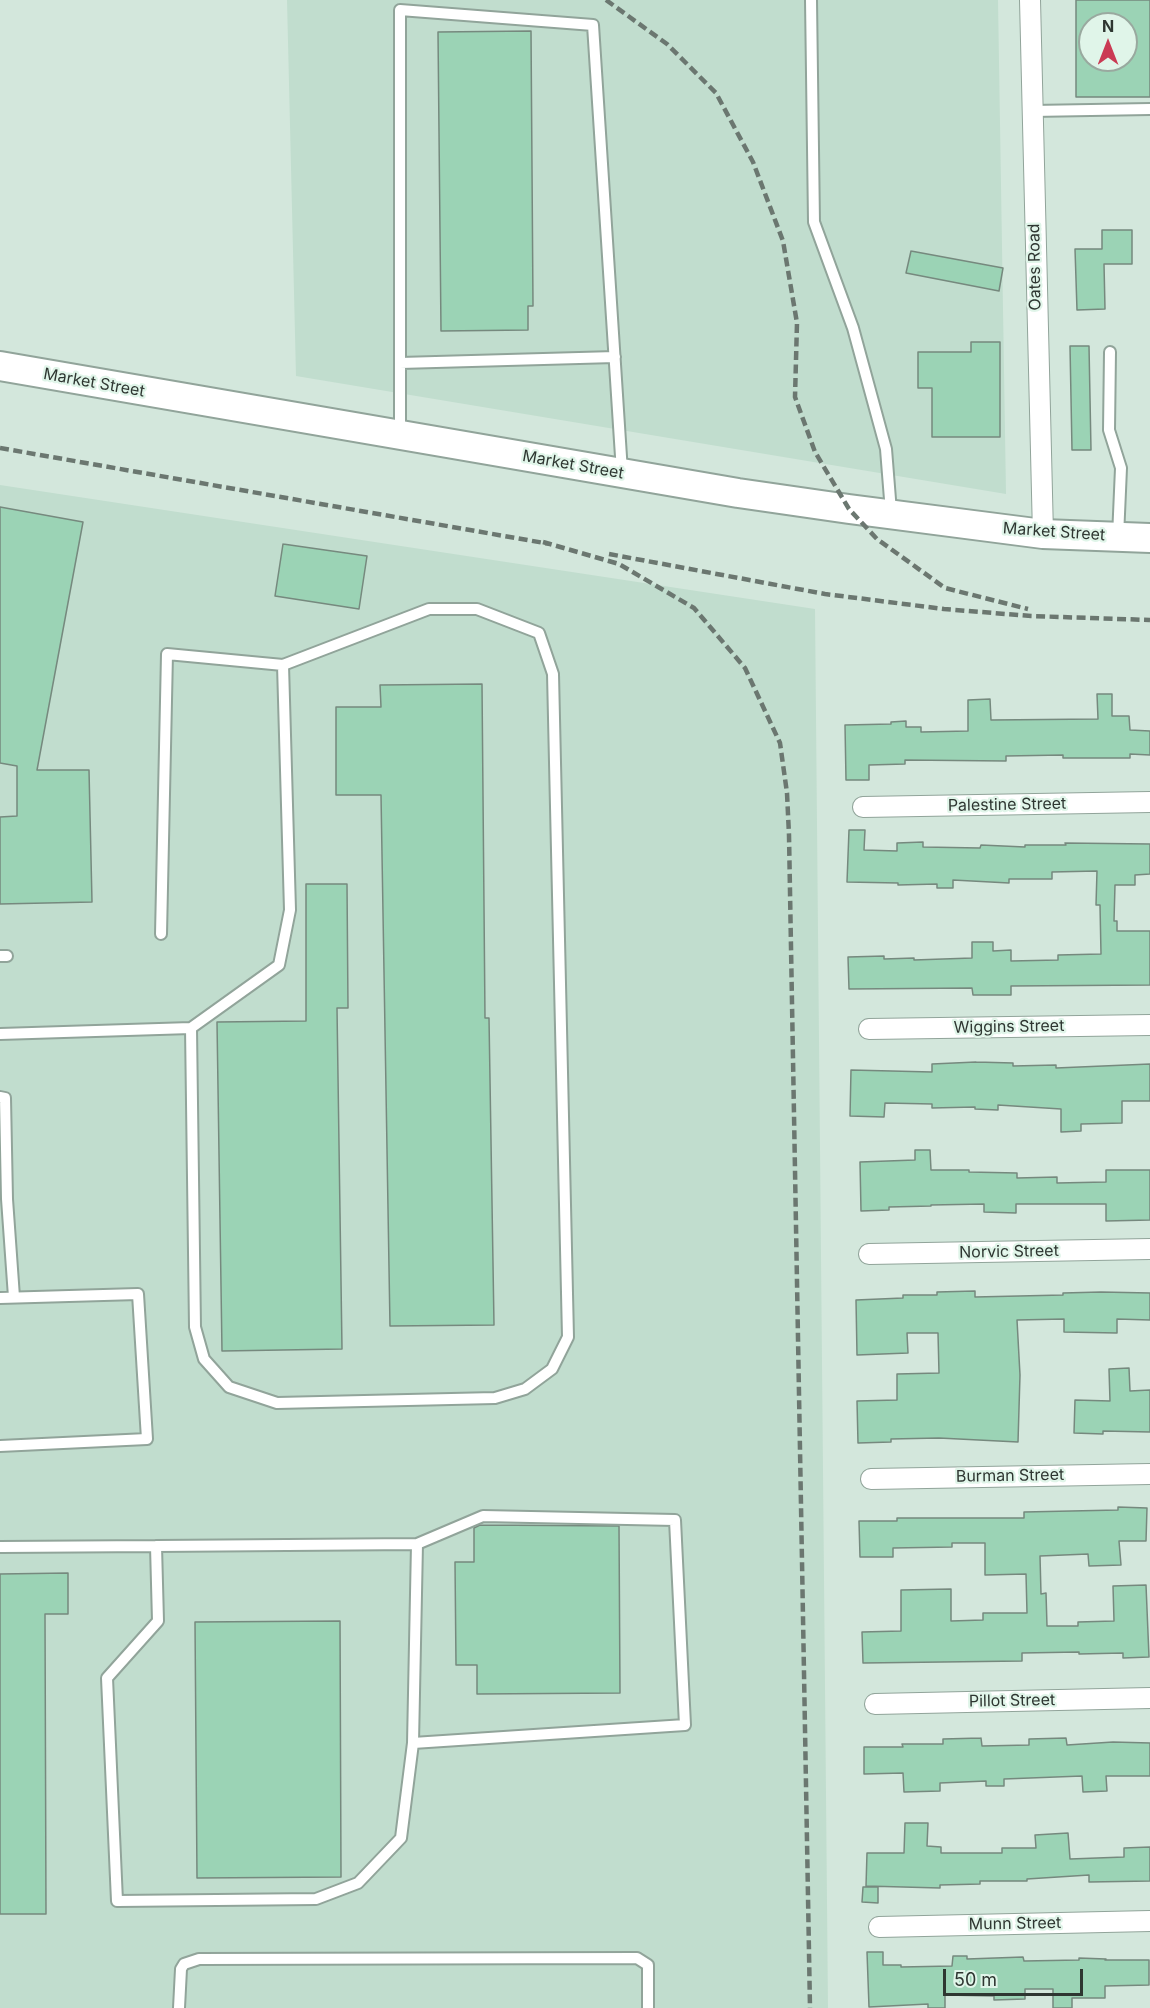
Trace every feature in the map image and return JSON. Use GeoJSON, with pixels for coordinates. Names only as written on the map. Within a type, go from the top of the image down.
{"type":"FeatureCollection","features":[{"type":"Feature","properties":{"kind":"main road","name":"Market Street"},"geometry":{"type":"LineString","coordinates":[[0,366],[738,493],[1043,534],[1150,538]]}},
{"type":"Feature","properties":{"kind":"street","name":"Oates Road"},"geometry":{"type":"LineString","coordinates":[[1030,0],[1043,534]]}},
{"type":"Feature","properties":{"kind":"street","name":"Palestine Street"},"geometry":{"type":"LineString","coordinates":[[863,807],[1150,802]]}},
{"type":"Feature","properties":{"kind":"street","name":"Wiggins Street"},"geometry":{"type":"LineString","coordinates":[[869,1029],[1150,1025]]}},
{"type":"Feature","properties":{"kind":"street","name":"Norvic Street"},"geometry":{"type":"LineString","coordinates":[[869,1254],[1150,1249]]}},
{"type":"Feature","properties":{"kind":"street","name":"Burman Street"},"geometry":{"type":"LineString","coordinates":[[871,1479],[1150,1474]]}},
{"type":"Feature","properties":{"kind":"street","name":"Pillot Street"},"geometry":{"type":"LineString","coordinates":[[875,1704],[1150,1698]]}},
{"type":"Feature","properties":{"kind":"street","name":"Munn Street"},"geometry":{"type":"LineString","coordinates":[[879,1927],[1150,1921]]}},
{"type":"Feature","properties":{"kind":"lane"},"geometry":{"type":"LineString","coordinates":[[811,0],[814,222],[853,328],[886,449],[891,515]]}},
{"type":"Feature","properties":{"kind":"lane"},"geometry":{"type":"LineString","coordinates":[[400,436],[400,10],[593,24],[622,473]]}},
{"type":"Feature","properties":{"kind":"lane"},"geometry":{"type":"LineString","coordinates":[[1032,111],[1150,109]]}},
{"type":"Feature","properties":{"kind":"lane"},"geometry":{"type":"LineString","coordinates":[[1110,352],[1109,430],[1121,468],[1118,537]]}},
{"type":"Feature","properties":{"kind":"lane"},"geometry":{"type":"LineString","coordinates":[[400,363],[615,357]]}},
{"type":"Feature","properties":{"kind":"lane"},"geometry":{"type":"LineString","coordinates":[[161,934],[167,654],[283,665],[429,609],[477,609],[539,633],[553,674],[568,1337],[552,1369],[525,1389],[495,1398],[277,1403],[229,1388],[204,1359],[195,1327],[191,1028]]}},
{"type":"Feature","properties":{"kind":"lane"},"geometry":{"type":"LineString","coordinates":[[0,1034],[191,1028],[279,965],[290,910],[283,665]]}},
{"type":"Feature","properties":{"kind":"lane"},"geometry":{"type":"LineString","coordinates":[[0,1098],[5,1098],[14,1297]]}},
{"type":"Feature","properties":{"kind":"lane"},"geometry":{"type":"LineString","coordinates":[[0,1298],[138,1294],[147,1439],[0,1446]]}},
{"type":"Feature","properties":{"kind":"lane"},"geometry":{"type":"LineString","coordinates":[[0,1547],[417,1544],[483,1516],[675,1520],[685,1725],[412,1743]]}},
{"type":"Feature","properties":{"kind":"lane"},"geometry":{"type":"LineString","coordinates":[[156,1546],[158,1621],[107,1678],[117,1901],[316,1899],[358,1883],[401,1838],[412,1743],[417,1544]]}},
{"type":"Feature","properties":{"kind":"lane"},"geometry":{"type":"LineString","coordinates":[[179,2008],[181,1969],[184,1964],[199,1959],[637,1958],[648,1965],[648,2008]]}},
{"type":"Feature","properties":{"kind":"shaded area"},"geometry":{"type":"Polygon","coordinates":[[[287,0],[998,0],[1006,494],[296,376],[287,0]]]}},
{"type":"Feature","properties":{"kind":"shaded area"},"geometry":{"type":"Polygon","coordinates":[[[0,485],[815,609],[828,2008],[0,2008],[0,485]]]}},
{"type":"Feature","properties":{"kind":"building"},"geometry":{"type":"Polygon","coordinates":[[[1076,0],[1150,0],[1150,97],[1076,97],[1076,0]]]}},
{"type":"Feature","properties":{"kind":"building"},"geometry":{"type":"Polygon","coordinates":[[[531,31],[533,306],[528,306],[528,330],[441,331],[438,32],[531,31]]]}},
{"type":"Feature","properties":{"kind":"building"},"geometry":{"type":"Polygon","coordinates":[[[1102,230],[1132,230],[1132,264],[1104,264],[1105,309],[1077,310],[1075,249],[1102,249],[1102,230]]]}},
{"type":"Feature","properties":{"kind":"building"},"geometry":{"type":"Polygon","coordinates":[[[911,251],[1003,268],[999,291],[906,273],[911,251]]]}},
{"type":"Feature","properties":{"kind":"building"},"geometry":{"type":"Polygon","coordinates":[[[971,342],[1000,342],[1000,437],[932,437],[932,388],[918,388],[918,352],[971,352],[971,342]]]}},
{"type":"Feature","properties":{"kind":"building"},"geometry":{"type":"Polygon","coordinates":[[[1070,346],[1089,346],[1091,450],[1072,450],[1070,346]]]}},
{"type":"Feature","properties":{"kind":"building"},"geometry":{"type":"Polygon","coordinates":[[[0,507],[83,522],[37,770],[89,770],[92,902],[0,904],[0,817],[17,816],[17,766],[0,763],[0,507]]]}},
{"type":"Feature","properties":{"kind":"building"},"geometry":{"type":"Polygon","coordinates":[[[283,544],[367,556],[359,609],[275,596],[283,544]]]}},
{"type":"Feature","properties":{"kind":"building"},"geometry":{"type":"Polygon","coordinates":[[[482,684],[485,1018],[489,1018],[494,1325],[390,1326],[381,795],[336,795],[336,707],[381,707],[380,685],[482,684]]]}},
{"type":"Feature","properties":{"kind":"building"},"geometry":{"type":"Polygon","coordinates":[[[1097,694],[1112,694],[1112,716],[1129,716],[1130,730],[1150,731],[1150,755],[1130,754],[1130,758],[1063,758],[1063,755],[1006,756],[1006,761],[905,760],[905,764],[869,765],[869,780],[846,780],[845,725],[891,724],[891,722],[906,721],[906,727],[921,727],[921,732],[968,731],[968,700],[990,699],[991,720],[1098,719],[1097,694]]]}},
{"type":"Feature","properties":{"kind":"building"},"geometry":{"type":"Polygon","coordinates":[[[849,830],[865,830],[864,850],[897,851],[897,843],[923,842],[923,847],[980,848],[981,845],[1025,847],[1025,845],[1066,845],[1065,843],[1150,844],[1150,874],[1135,875],[1135,885],[1115,885],[1114,921],[1117,921],[1117,931],[1150,931],[1150,985],[1011,986],[1011,995],[973,995],[972,988],[849,989],[848,957],[884,956],[884,959],[914,958],[914,960],[972,958],[972,942],[993,942],[993,951],[1011,950],[1011,961],[1058,960],[1058,955],[1101,954],[1100,905],[1096,905],[1097,871],[1052,872],[1052,879],[1009,879],[1009,883],[953,880],[953,888],[937,888],[937,884],[898,885],[898,883],[847,882],[849,830]]]}},
{"type":"Feature","properties":{"kind":"building"},"geometry":{"type":"Polygon","coordinates":[[[306,884],[347,884],[348,1008],[337,1008],[342,1349],[222,1351],[217,1022],[306,1021],[306,884]]]}},
{"type":"Feature","properties":{"kind":"building"},"geometry":{"type":"Polygon","coordinates":[[[1013,1063],[1013,1066],[1056,1065],[1056,1068],[1150,1064],[1150,1101],[1122,1101],[1122,1123],[1081,1124],[1081,1131],[1061,1132],[1061,1109],[998,1105],[998,1110],[975,1109],[975,1107],[932,1108],[932,1104],[885,1103],[884,1117],[850,1116],[851,1070],[932,1072],[932,1064],[1013,1063]]]}},
{"type":"Feature","properties":{"kind":"building"},"geometry":{"type":"Polygon","coordinates":[[[915,1150],[930,1150],[931,1170],[1017,1173],[1017,1178],[1057,1177],[1057,1183],[1106,1182],[1106,1170],[1150,1170],[1150,1220],[1106,1221],[1106,1204],[1016,1204],[1016,1213],[984,1212],[984,1204],[889,1207],[889,1210],[861,1211],[860,1162],[915,1160],[915,1150]]]}},
{"type":"Feature","properties":{"kind":"building"},"geometry":{"type":"Polygon","coordinates":[[[975,1291],[975,1297],[1101,1292],[1150,1293],[1150,1320],[1117,1319],[1117,1333],[1064,1332],[1064,1319],[1017,1320],[1020,1375],[1018,1442],[939,1438],[891,1439],[891,1442],[858,1443],[857,1401],[897,1400],[897,1374],[939,1373],[938,1333],[907,1333],[908,1353],[857,1355],[856,1300],[903,1298],[903,1295],[937,1295],[937,1292],[975,1291]]]}},
{"type":"Feature","properties":{"kind":"building"},"geometry":{"type":"Polygon","coordinates":[[[1129,1368],[1130,1391],[1150,1390],[1150,1432],[1074,1433],[1075,1400],[1110,1401],[1109,1369],[1129,1368]]]}},
{"type":"Feature","properties":{"kind":"building"},"geometry":{"type":"Polygon","coordinates":[[[1118,1507],[1147,1508],[1146,1541],[1119,1541],[1121,1565],[1089,1566],[1088,1554],[1040,1556],[1041,1594],[1046,1593],[1047,1626],[1078,1626],[1078,1622],[1114,1621],[1113,1586],[1146,1585],[1149,1657],[1123,1658],[1123,1653],[1022,1653],[1022,1661],[863,1663],[862,1632],[901,1631],[901,1590],[951,1589],[951,1621],[983,1620],[983,1613],[1027,1613],[1026,1574],[985,1575],[985,1543],[952,1543],[952,1547],[893,1548],[893,1557],[860,1557],[859,1521],[897,1521],[897,1518],[1024,1518],[1024,1512],[1118,1510],[1118,1507]]]}},
{"type":"Feature","properties":{"kind":"building"},"geometry":{"type":"Polygon","coordinates":[[[480,1525],[619,1526],[620,1693],[477,1694],[477,1665],[456,1665],[455,1562],[474,1562],[474,1528],[480,1525]]]}},
{"type":"Feature","properties":{"kind":"building"},"geometry":{"type":"Polygon","coordinates":[[[68,1573],[68,1614],[45,1614],[46,1914],[0,1914],[0,1574],[68,1573]]]}},
{"type":"Feature","properties":{"kind":"building"},"geometry":{"type":"Polygon","coordinates":[[[340,1621],[341,1877],[197,1878],[195,1622],[340,1621]]]}},
{"type":"Feature","properties":{"kind":"building"},"geometry":{"type":"Polygon","coordinates":[[[981,1738],[982,1746],[1029,1745],[1029,1739],[1066,1738],[1067,1745],[1113,1742],[1150,1743],[1150,1776],[1106,1776],[1107,1791],[1083,1792],[1082,1776],[1004,1779],[1004,1786],[986,1786],[986,1781],[940,1783],[940,1791],[904,1792],[903,1773],[864,1774],[864,1747],[943,1744],[943,1739],[981,1738]]]}},
{"type":"Feature","properties":{"kind":"building"},"geometry":{"type":"Polygon","coordinates":[[[905,1823],[928,1823],[927,1846],[941,1847],[941,1853],[1002,1853],[1002,1848],[1036,1848],[1035,1835],[1068,1833],[1070,1859],[1124,1857],[1124,1848],[1150,1847],[1150,1881],[1089,1882],[1089,1875],[1027,1879],[1027,1881],[980,1881],[980,1884],[940,1885],[940,1888],[866,1886],[867,1853],[904,1853],[905,1823]]]}},
{"type":"Feature","properties":{"kind":"building"},"geometry":{"type":"Polygon","coordinates":[[[863,1887],[878,1887],[878,1903],[862,1902],[863,1887]]]}},
{"type":"Feature","properties":{"kind":"building"},"geometry":{"type":"Polygon","coordinates":[[[867,1952],[883,1952],[883,1965],[901,1965],[901,1967],[952,1966],[953,1956],[967,1956],[967,1959],[1023,1957],[1024,1961],[1079,1960],[1079,1958],[1149,1960],[1149,1985],[1105,1986],[1105,1998],[1072,1998],[1072,2008],[1053,2008],[1053,1989],[1025,1989],[1025,1999],[994,2000],[994,1996],[945,1995],[945,2008],[928,2008],[928,2004],[869,2007],[867,1952]]]}},
{"type":"Feature","properties":{"kind":"railway"},"geometry":{"type":"LineString","coordinates":[[606,0],[667,44],[716,93],[753,162],[783,241],[797,323],[795,397],[815,452],[849,509],[877,539],[945,588],[1028,609]]}},
{"type":"Feature","properties":{"kind":"railway"},"geometry":{"type":"LineString","coordinates":[[0,448],[550,544]]}},
{"type":"Feature","properties":{"kind":"railway"},"geometry":{"type":"LineString","coordinates":[[543,542],[619,564],[694,608],[745,668],[780,743],[787,793],[789,835],[810,2008]]}},
{"type":"Feature","properties":{"kind":"railway"},"geometry":{"type":"LineString","coordinates":[[609,554],[825,594],[944,609],[1031,616],[1150,620]]}}]}
